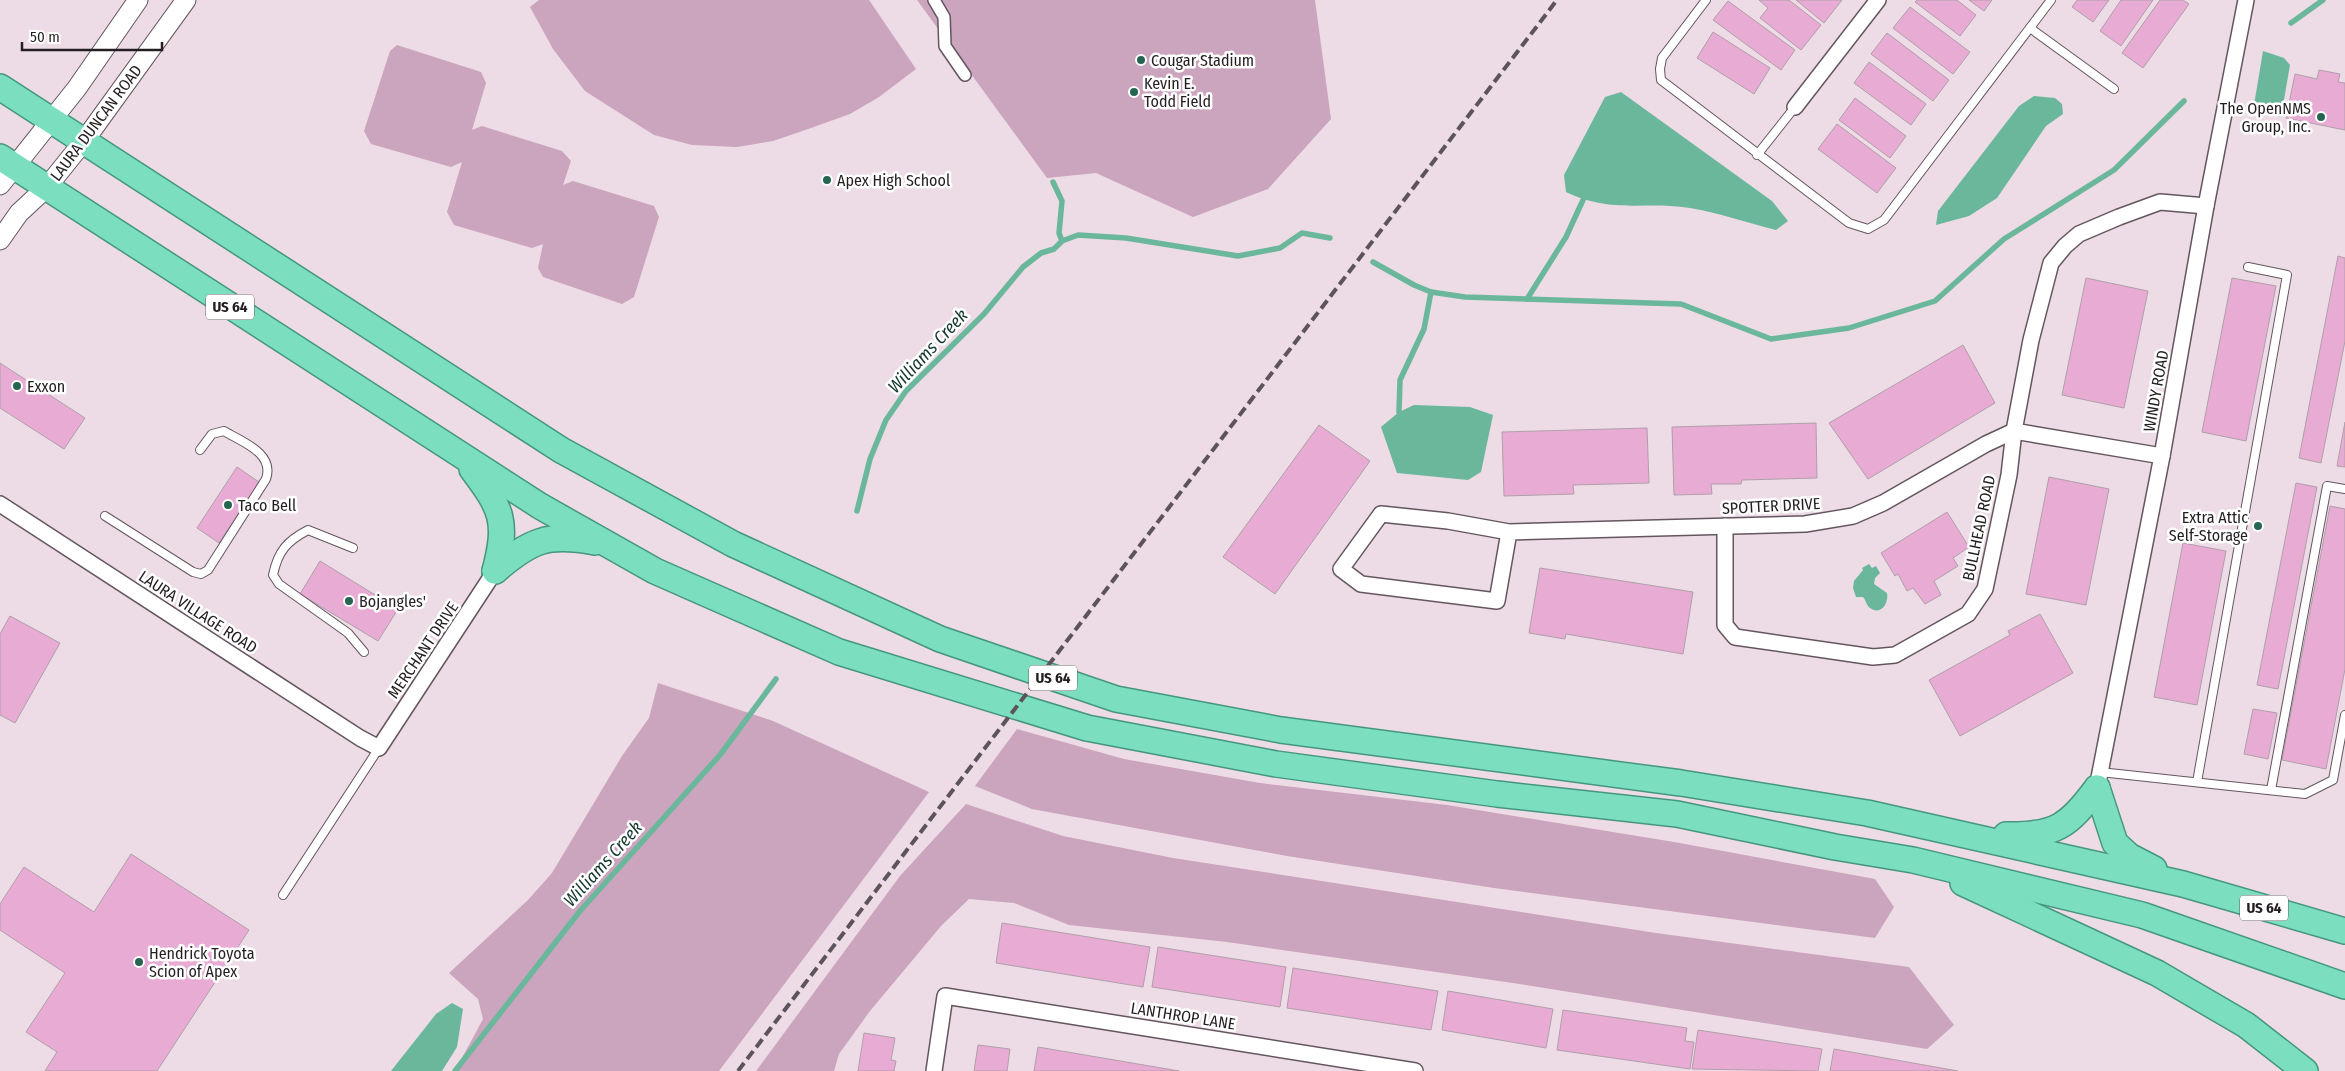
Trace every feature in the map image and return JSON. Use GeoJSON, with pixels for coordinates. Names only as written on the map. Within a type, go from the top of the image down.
{"type":"FeatureCollection","features":[{"type":"Feature","properties":{"kind":"highway","name":"US 64"},"geometry":{"type":"LineString","coordinates":[[0,87],[561,450],[733,544],[940,639],[1116,699],[1281,730],[1682,783],[1867,813],[2183,884],[2345,931]]}},
{"type":"Feature","properties":{"kind":"highway","name":"US 64"},"geometry":{"type":"LineString","coordinates":[[5,169],[48,188],[540,506],[655,571],[839,652],[1086,728],[1276,764],[1497,794],[1677,814],[1835,847],[1913,860],[2142,915],[2345,986]]}},
{"type":"Feature","properties":{"kind":"highway"},"geometry":{"type":"LineString","coordinates":[[463,457],[493,497],[498,509],[502,524],[502,536],[495,571]]}},
{"type":"Feature","properties":{"kind":"highway"},"geometry":{"type":"LineString","coordinates":[[495,571],[519,550],[544,540],[570,538],[608,545]]}},
{"type":"Feature","properties":{"kind":"highway"},"geometry":{"type":"LineString","coordinates":[[1966,834],[2014,836],[2047,832],[2071,820],[2099,780]]}},
{"type":"Feature","properties":{"kind":"highway"},"geometry":{"type":"LineString","coordinates":[[2099,780],[2111,832],[2120,849],[2183,884]]}},
{"type":"Feature","properties":{"kind":"highway"},"geometry":{"type":"LineString","coordinates":[[1913,860],[2157,973],[2246,1025],[2305,1071]]}},
{"type":"Feature","properties":{"kind":"street"},"geometry":{"type":"LineString","coordinates":[[5,169],[52,121],[138,0]]}},
{"type":"Feature","properties":{"kind":"street","name":"LAURA DUNCAN ROAD"},"geometry":{"type":"LineString","coordinates":[[0,240],[19,213],[48,188],[186,0]]}},
{"type":"Feature","properties":{"kind":"street"},"geometry":{"type":"LineString","coordinates":[[934,0],[944,17],[945,46],[965,76]]}},
{"type":"Feature","properties":{"kind":"street"},"geometry":{"type":"LineString","coordinates":[[1795,108],[1878,0]]}},
{"type":"Feature","properties":{"kind":"street","name":"WINDY ROAD"},"geometry":{"type":"LineString","coordinates":[[2099,780],[2162,456],[2242,1]]}},
{"type":"Feature","properties":{"kind":"street","name":"BULLHEAD ROAD"},"geometry":{"type":"LineString","coordinates":[[1725,526],[1725,625],[1734,637],[1872,657],[1895,655],[1968,614],[1985,589],[2009,475],[2014,431],[2031,340],[2051,263],[2065,246],[2079,234],[2160,202],[2206,206]]}},
{"type":"Feature","properties":{"kind":"street"},"geometry":{"type":"LineString","coordinates":[[2014,431],[2162,456]]}},
{"type":"Feature","properties":{"kind":"street","name":"SPOTTER DRIVE"},"geometry":{"type":"LineString","coordinates":[[1509,532],[1497,601],[1361,584],[1341,569],[1381,514],[1448,521],[1509,532],[1805,524],[1853,516],[1884,503],[1986,444],[2014,431]]}},
{"type":"Feature","properties":{"kind":"street","name":"LAURA VILLAGE ROAD"},"geometry":{"type":"LineString","coordinates":[[0,505],[360,738],[379,748]]}},
{"type":"Feature","properties":{"kind":"street","name":"MERCHANT DRIVE"},"geometry":{"type":"LineString","coordinates":[[379,748],[495,571]]}},
{"type":"Feature","properties":{"kind":"street","name":"LANTHROP LANE"},"geometry":{"type":"LineString","coordinates":[[934,1071],[945,996],[1415,1071]]}},
{"type":"Feature","properties":{"kind":"lane"},"geometry":{"type":"LineString","coordinates":[[1706,0],[1662,58],[1661,80],[1757,155],[1849,223],[1868,229],[1884,220],[2051,0]]}},
{"type":"Feature","properties":{"kind":"lane"},"geometry":{"type":"LineString","coordinates":[[2030,28],[2114,89]]}},
{"type":"Feature","properties":{"kind":"lane"},"geometry":{"type":"LineString","coordinates":[[1757,155],[1795,108]]}},
{"type":"Feature","properties":{"kind":"lane"},"geometry":{"type":"LineString","coordinates":[[2197,782],[2287,275],[2248,267]]}},
{"type":"Feature","properties":{"kind":"lane"},"geometry":{"type":"LineString","coordinates":[[104,516],[193,572],[201,574],[208,570],[266,479],[269,471],[268,463],[259,452],[224,431],[212,434],[200,450]]}},
{"type":"Feature","properties":{"kind":"lane"},"geometry":{"type":"LineString","coordinates":[[2271,790],[2327,486],[2345,489]]}},
{"type":"Feature","properties":{"kind":"lane"},"geometry":{"type":"LineString","coordinates":[[354,548],[308,530],[291,539],[276,561],[273,575],[279,584],[348,633],[364,652]]}},
{"type":"Feature","properties":{"kind":"lane"},"geometry":{"type":"LineString","coordinates":[[2099,780],[2197,782],[2305,794],[2333,780],[2345,715]]}},
{"type":"Feature","properties":{"kind":"lane"},"geometry":{"type":"LineString","coordinates":[[283,895],[379,748]]}},
{"type":"Feature","properties":{"kind":"shaded area"},"geometry":{"type":"Polygon","coordinates":[[[539,0],[869,0],[916,69],[879,97],[850,114],[773,141],[737,147],[692,145],[654,135],[585,91],[553,49],[530,7],[539,0]]]}},
{"type":"Feature","properties":{"kind":"shaded area","name":"Cougar Stadium"},"geometry":{"type":"Polygon","coordinates":[[[917,0],[1315,0],[1331,119],[1268,189],[1193,217],[1096,173],[1047,178],[917,0]]]}},
{"type":"Feature","properties":{"kind":"shaded area"},"geometry":{"type":"Polygon","coordinates":[[[397,45],[481,72],[486,83],[472,130],[482,126],[562,151],[571,161],[563,185],[573,181],[654,206],[659,217],[634,297],[622,304],[543,277],[538,268],[543,244],[532,248],[454,225],[447,212],[462,162],[451,167],[371,144],[364,131],[390,51],[397,45]]]}},
{"type":"Feature","properties":{"kind":"shaded area"},"geometry":{"type":"Polygon","coordinates":[[[2263,51],[2284,58],[2290,65],[2281,117],[2253,111],[2263,51]]]}},
{"type":"Feature","properties":{"kind":"shaded area"},"geometry":{"type":"Polygon","coordinates":[[[1621,92],[1772,201],[1788,221],[1776,230],[1690,208],[1614,205],[1583,199],[1566,192],[1564,175],[1605,97],[1621,92]]]}},
{"type":"Feature","properties":{"kind":"shaded area"},"geometry":{"type":"Polygon","coordinates":[[[2034,96],[2055,98],[2062,104],[2063,114],[2046,126],[1997,198],[1969,216],[1936,225],[1938,211],[2019,106],[2034,96]]]}},
{"type":"Feature","properties":{"kind":"shaded area"},"geometry":{"type":"Polygon","coordinates":[[[1414,405],[1470,407],[1493,415],[1481,472],[1468,480],[1397,473],[1381,427],[1399,412],[1414,405]]]}},
{"type":"Feature","properties":{"kind":"shaded area"},"geometry":{"type":"Polygon","coordinates":[[[1869,564],[1872,568],[1876,566],[1880,573],[1875,578],[1874,584],[1887,593],[1887,601],[1878,610],[1869,607],[1863,597],[1856,597],[1853,588],[1854,581],[1863,570],[1862,568],[1869,564]]]}},
{"type":"Feature","properties":{"kind":"shaded area"},"geometry":{"type":"Polygon","coordinates":[[[658,683],[773,721],[929,792],[719,1071],[455,1071],[483,1019],[478,999],[449,973],[528,900],[552,873],[622,756],[649,718],[658,683]]]}},
{"type":"Feature","properties":{"kind":"shaded area"},"geometry":{"type":"Polygon","coordinates":[[[1017,729],[1124,759],[1260,783],[1447,805],[1674,842],[1875,879],[1894,907],[1875,938],[1494,888],[1287,856],[1032,809],[975,786],[1017,729]]]}},
{"type":"Feature","properties":{"kind":"shaded area"},"geometry":{"type":"Polygon","coordinates":[[[966,804],[1063,836],[1173,858],[1656,933],[1909,967],[1954,1025],[1927,1049],[1513,983],[1227,942],[1069,925],[1014,903],[969,899],[941,926],[870,1011],[839,1054],[834,1071],[756,1071],[900,876],[966,804]]]}},
{"type":"Feature","properties":{"kind":"shaded area"},"geometry":{"type":"Polygon","coordinates":[[[452,1003],[463,1009],[457,1047],[442,1071],[391,1071],[436,1014],[452,1003]]]}},
{"type":"Feature","properties":{"kind":"building"},"geometry":{"type":"Polygon","coordinates":[[[1759,0],[1789,0],[1821,25],[1801,50],[1760,18],[1768,8],[1759,0]]]}},
{"type":"Feature","properties":{"kind":"building"},"geometry":{"type":"Polygon","coordinates":[[[1796,0],[1842,0],[1824,23],[1796,0]]]}},
{"type":"Feature","properties":{"kind":"building"},"geometry":{"type":"Polygon","coordinates":[[[1917,0],[1957,0],[1976,15],[1960,36],[1915,2],[1917,0]]]}},
{"type":"Feature","properties":{"kind":"building"},"geometry":{"type":"Polygon","coordinates":[[[1969,0],[1992,0],[1984,11],[1969,0]]]}},
{"type":"Feature","properties":{"kind":"building"},"geometry":{"type":"Polygon","coordinates":[[[2077,0],[2109,0],[2093,22],[2072,7],[2077,0]]]}},
{"type":"Feature","properties":{"kind":"building"},"geometry":{"type":"Polygon","coordinates":[[[2121,0],[2153,0],[2121,46],[2100,31],[2121,0]]]}},
{"type":"Feature","properties":{"kind":"building"},"geometry":{"type":"Polygon","coordinates":[[[2160,0],[2183,0],[2189,4],[2143,68],[2122,53],[2160,0]]]}},
{"type":"Feature","properties":{"kind":"building"},"geometry":{"type":"Polygon","coordinates":[[[1728,1],[1795,50],[1781,70],[1713,20],[1728,1]]]}},
{"type":"Feature","properties":{"kind":"building"},"geometry":{"type":"Polygon","coordinates":[[[1910,7],[1970,52],[1953,74],[1893,28],[1910,7]]]}},
{"type":"Feature","properties":{"kind":"building"},"geometry":{"type":"Polygon","coordinates":[[[1713,32],[1770,68],[1754,94],[1697,58],[1713,32]]]}},
{"type":"Feature","properties":{"kind":"building"},"geometry":{"type":"Polygon","coordinates":[[[1887,33],[1949,80],[1933,101],[1871,54],[1887,33]]]}},
{"type":"Feature","properties":{"kind":"building"},"geometry":{"type":"Polygon","coordinates":[[[1869,62],[1926,104],[1911,125],[1854,83],[1869,62]]]}},
{"type":"Feature","properties":{"kind":"building"},"geometry":{"type":"Polygon","coordinates":[[[2319,70],[2340,74],[2338,82],[2345,83],[2345,130],[2286,118],[2295,74],[2317,79],[2319,70]]]}},
{"type":"Feature","properties":{"kind":"building"},"geometry":{"type":"Polygon","coordinates":[[[1855,98],[1906,136],[1890,158],[1839,120],[1855,98]]]}},
{"type":"Feature","properties":{"kind":"building"},"geometry":{"type":"Polygon","coordinates":[[[1837,124],[1896,168],[1877,193],[1818,149],[1837,124]]]}},
{"type":"Feature","properties":{"kind":"building"},"geometry":{"type":"Polygon","coordinates":[[[2338,256],[2345,258],[2345,341],[2321,463],[2299,458],[2338,256]]]}},
{"type":"Feature","properties":{"kind":"building"},"geometry":{"type":"Polygon","coordinates":[[[2086,278],[2148,291],[2124,408],[2062,395],[2086,278]]]}},
{"type":"Feature","properties":{"kind":"building"},"geometry":{"type":"Polygon","coordinates":[[[2232,278],[2276,286],[2246,441],[2202,432],[2232,278]]]}},
{"type":"Feature","properties":{"kind":"building"},"geometry":{"type":"Polygon","coordinates":[[[1963,345],[1995,403],[1868,479],[1829,423],[1963,345]]]}},
{"type":"Feature","properties":{"kind":"building","name":"Exxon"},"geometry":{"type":"Polygon","coordinates":[[[0,363],[85,418],[64,449],[0,408],[0,363]]]}},
{"type":"Feature","properties":{"kind":"building"},"geometry":{"type":"Polygon","coordinates":[[[2345,422],[2345,467],[2337,466],[2345,422]]]}},
{"type":"Feature","properties":{"kind":"building"},"geometry":{"type":"Polygon","coordinates":[[[1816,423],[1817,478],[1742,480],[1741,484],[1711,484],[1712,494],[1674,495],[1672,427],[1816,423]]]}},
{"type":"Feature","properties":{"kind":"building"},"geometry":{"type":"Polygon","coordinates":[[[1319,425],[1370,461],[1275,594],[1223,557],[1319,425]]]}},
{"type":"Feature","properties":{"kind":"building"},"geometry":{"type":"Polygon","coordinates":[[[1647,428],[1649,483],[1573,485],[1574,494],[1504,496],[1502,432],[1647,428]]]}},
{"type":"Feature","properties":{"kind":"building","name":"Taco Bell"},"geometry":{"type":"Polygon","coordinates":[[[237,467],[259,482],[219,543],[197,528],[237,467]]]}},
{"type":"Feature","properties":{"kind":"building"},"geometry":{"type":"Polygon","coordinates":[[[2049,477],[2109,489],[2086,605],[2026,594],[2049,477]]]}},
{"type":"Feature","properties":{"kind":"building"},"geometry":{"type":"Polygon","coordinates":[[[2296,483],[2317,487],[2278,689],[2257,685],[2296,483]]]}},
{"type":"Feature","properties":{"kind":"building"},"geometry":{"type":"Polygon","coordinates":[[[2330,506],[2345,509],[2345,669],[2326,769],[2282,760],[2330,506]]]}},
{"type":"Feature","properties":{"kind":"building"},"geometry":{"type":"Polygon","coordinates":[[[1947,512],[1969,547],[1953,558],[1958,566],[1934,581],[1941,595],[1925,604],[1913,588],[1907,591],[1898,574],[1895,576],[1881,553],[1947,512]]]}},
{"type":"Feature","properties":{"kind":"building"},"geometry":{"type":"Polygon","coordinates":[[[2183,543],[2226,551],[2197,705],[2154,697],[2183,543]]]}},
{"type":"Feature","properties":{"kind":"building","name":"Bojangles'"},"geometry":{"type":"Polygon","coordinates":[[[320,561],[398,609],[378,641],[300,594],[320,561]]]}},
{"type":"Feature","properties":{"kind":"building"},"geometry":{"type":"Polygon","coordinates":[[[1540,568],[1693,592],[1683,654],[1566,634],[1565,639],[1529,633],[1540,568]]]}},
{"type":"Feature","properties":{"kind":"building"},"geometry":{"type":"Polygon","coordinates":[[[2040,614],[2073,673],[1960,736],[1929,680],[2010,635],[2008,631],[2040,614]]]}},
{"type":"Feature","properties":{"kind":"building"},"geometry":{"type":"Polygon","coordinates":[[[10,616],[60,643],[15,723],[0,715],[0,634],[10,616]]]}},
{"type":"Feature","properties":{"kind":"building"},"geometry":{"type":"Polygon","coordinates":[[[2253,709],[2277,713],[2268,759],[2244,754],[2253,709]]]}},
{"type":"Feature","properties":{"kind":"building","name":"Hendrick Toyota Scion of Apex"},"geometry":{"type":"Polygon","coordinates":[[[131,854],[249,930],[157,1071],[45,1071],[57,1052],[26,1032],[65,973],[0,930],[0,904],[24,867],[94,912],[131,854]]]}},
{"type":"Feature","properties":{"kind":"building"},"geometry":{"type":"Polygon","coordinates":[[[1002,923],[1150,947],[1143,987],[996,963],[1002,923]]]}},
{"type":"Feature","properties":{"kind":"building"},"geometry":{"type":"Polygon","coordinates":[[[1158,947],[1286,967],[1280,1007],[1152,987],[1158,947]]]}},
{"type":"Feature","properties":{"kind":"building"},"geometry":{"type":"Polygon","coordinates":[[[1293,968],[1438,991],[1431,1030],[1287,1008],[1293,968]]]}},
{"type":"Feature","properties":{"kind":"building"},"geometry":{"type":"Polygon","coordinates":[[[1448,991],[1553,1009],[1546,1048],[1442,1030],[1448,991]]]}},
{"type":"Feature","properties":{"kind":"building"},"geometry":{"type":"Polygon","coordinates":[[[1563,1010],[1687,1028],[1685,1041],[1694,1042],[1690,1069],[1557,1050],[1563,1010]]]}},
{"type":"Feature","properties":{"kind":"building"},"geometry":{"type":"Polygon","coordinates":[[[1698,1030],[1822,1049],[1818,1071],[1692,1069],[1698,1030]]]}},
{"type":"Feature","properties":{"kind":"building"},"geometry":{"type":"Polygon","coordinates":[[[864,1033],[895,1038],[891,1060],[896,1061],[894,1071],[858,1071],[864,1033]]]}},
{"type":"Feature","properties":{"kind":"building"},"geometry":{"type":"Polygon","coordinates":[[[978,1045],[1010,1049],[1007,1071],[974,1071],[978,1045]]]}},
{"type":"Feature","properties":{"kind":"building"},"geometry":{"type":"Polygon","coordinates":[[[1038,1047],[1179,1071],[1034,1071],[1038,1047]]]}},
{"type":"Feature","properties":{"kind":"building"},"geometry":{"type":"Polygon","coordinates":[[[1834,1049],[1958,1071],[1830,1071],[1834,1049]]]}},
{"type":"Feature","properties":{"kind":"waterway"},"geometry":{"type":"LineString","coordinates":[[2291,23],[2323,0]]}},
{"type":"Feature","properties":{"kind":"waterway"},"geometry":{"type":"LineString","coordinates":[[1373,262],[1414,285],[1431,292],[1465,297],[1681,304],[1771,339],[1849,328],[1935,301],[2004,239],[2114,170],[2184,101]]}},
{"type":"Feature","properties":{"kind":"waterway","name":"Williams Creek"},"geometry":{"type":"LineString","coordinates":[[1053,182],[1062,201],[1059,233],[1062,241]]}},
{"type":"Feature","properties":{"kind":"waterway"},"geometry":{"type":"LineString","coordinates":[[1527,299],[1566,237],[1583,200]]}},
{"type":"Feature","properties":{"kind":"waterway","name":"Williams Creek"},"geometry":{"type":"LineString","coordinates":[[857,511],[870,459],[886,420],[906,391],[984,314],[1023,267],[1041,253],[1054,249],[1062,241],[1078,235],[1126,238],[1238,256],[1280,248],[1302,233],[1330,238]]}},
{"type":"Feature","properties":{"kind":"waterway"},"geometry":{"type":"LineString","coordinates":[[1399,412],[1400,380],[1424,329],[1431,292]]}},
{"type":"Feature","properties":{"kind":"waterway","name":"Williams Creek"},"geometry":{"type":"LineString","coordinates":[[455,1071],[580,911],[720,755],[776,679]]}},
{"type":"Feature","properties":{"kind":"railway"},"geometry":{"type":"LineString","coordinates":[[738,1071],[1557,0]]}},
{"type":"Feature","properties":{"kind":"place","name":"Cougar Stadium"},"geometry":{"type":"Point","coordinates":[1141,60]}},
{"type":"Feature","properties":{"kind":"place","name":"Kevin E. Todd Field"},"geometry":{"type":"Point","coordinates":[1134,92]}},
{"type":"Feature","properties":{"kind":"place","name":"The OpenNMS Group, Inc."},"geometry":{"type":"Point","coordinates":[2321,117]}},
{"type":"Feature","properties":{"kind":"place","name":"Apex High School"},"geometry":{"type":"Point","coordinates":[827,180]}},
{"type":"Feature","properties":{"kind":"place","name":"Exxon"},"geometry":{"type":"Point","coordinates":[17,386]}},
{"type":"Feature","properties":{"kind":"place","name":"Taco Bell"},"geometry":{"type":"Point","coordinates":[228,505]}},
{"type":"Feature","properties":{"kind":"place","name":"Extra Attic Self-Storage"},"geometry":{"type":"Point","coordinates":[2258,526]}},
{"type":"Feature","properties":{"kind":"place","name":"Bojangles'"},"geometry":{"type":"Point","coordinates":[349,601]}},
{"type":"Feature","properties":{"kind":"place","name":"Hendrick Toyota Scion of Apex"},"geometry":{"type":"Point","coordinates":[139,962]}}]}
